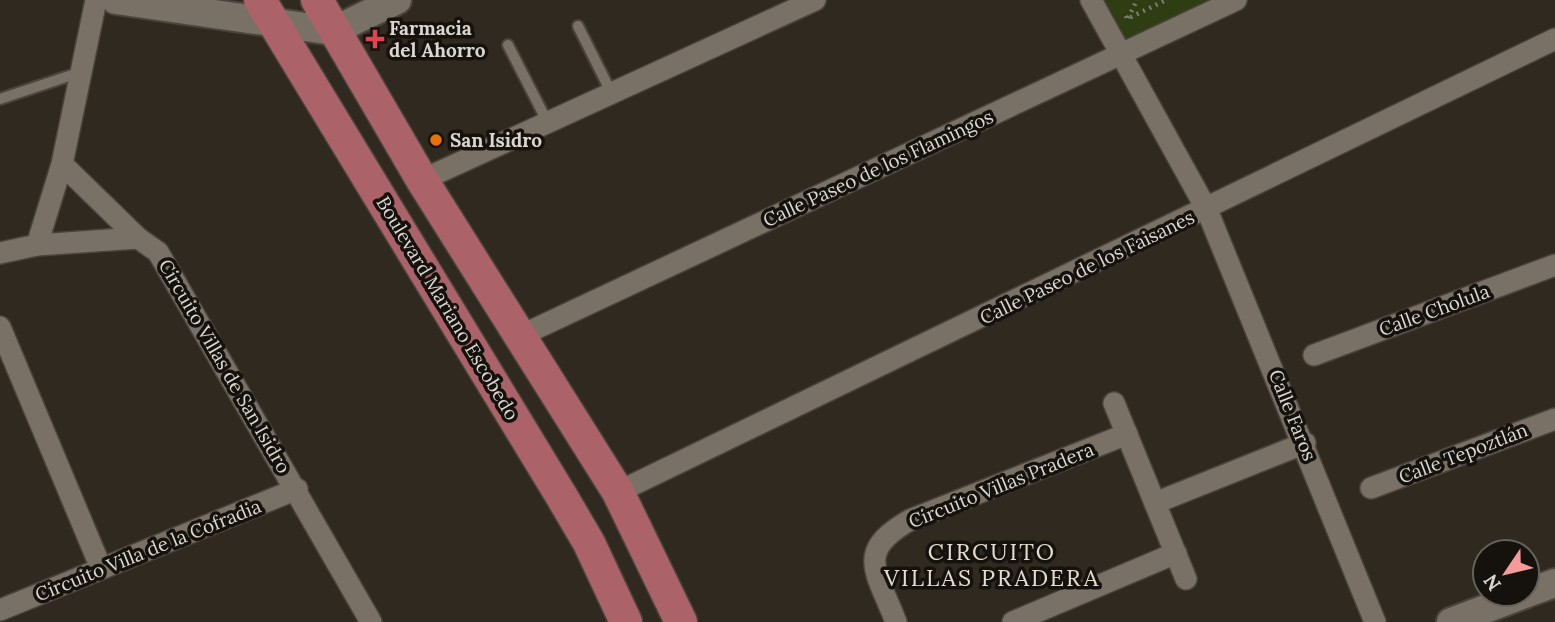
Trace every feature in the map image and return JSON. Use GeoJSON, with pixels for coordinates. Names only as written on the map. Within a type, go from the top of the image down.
{"type":"FeatureCollection","features":[{"type":"Feature","properties":{"kind":"main road"},"geometry":{"type":"LineString","coordinates":[[317,0],[422,180],[618,492],[681,622]]}},
{"type":"Feature","properties":{"kind":"main road","name":"Boulevard Mariano Escobedo"},"geometry":{"type":"LineString","coordinates":[[268,12],[562,497],[589,544],[626,622]]}},
{"type":"Feature","properties":{"kind":"street"},"geometry":{"type":"LineString","coordinates":[[37,245],[62,164],[96,0]]}},
{"type":"Feature","properties":{"kind":"street"},"geometry":{"type":"LineString","coordinates":[[116,0],[268,12],[333,31],[397,0]]}},
{"type":"Feature","properties":{"kind":"street"},"geometry":{"type":"LineString","coordinates":[[422,180],[814,0]]}},
{"type":"Feature","properties":{"kind":"street","name":"Calle Faros"},"geometry":{"type":"LineString","coordinates":[[1091,0],[1208,210],[1305,443],[1375,622]]}},
{"type":"Feature","properties":{"kind":"street","name":"Calle Paseo de los Flamingos"},"geometry":{"type":"LineString","coordinates":[[520,336],[1236,0]]}},
{"type":"Feature","properties":{"kind":"street","name":"Calle Paseo de los Faisanes"},"geometry":{"type":"LineString","coordinates":[[618,492],[1208,210],[1555,39]]}},
{"type":"Feature","properties":{"kind":"street","name":"Circuito Villas de San Isidro"},"geometry":{"type":"LineString","coordinates":[[62,164],[138,239],[158,252],[297,489],[371,622]]}},
{"type":"Feature","properties":{"kind":"street"},"geometry":{"type":"LineString","coordinates":[[0,253],[37,245],[138,239]]}},
{"type":"Feature","properties":{"kind":"street","name":"Calle Cholula"},"geometry":{"type":"LineString","coordinates":[[1314,355],[1555,265]]}},
{"type":"Feature","properties":{"kind":"street"},"geometry":{"type":"LineString","coordinates":[[0,327],[101,568]]}},
{"type":"Feature","properties":{"kind":"street"},"geometry":{"type":"LineString","coordinates":[[1114,403],[1186,579]]}},
{"type":"Feature","properties":{"kind":"street","name":"Calle Tepoztlán"},"geometry":{"type":"LineString","coordinates":[[1371,488],[1555,419]]}},
{"type":"Feature","properties":{"kind":"street","name":"Circuito Villas Pradera"},"geometry":{"type":"LineString","coordinates":[[896,622],[876,568],[874,553],[880,540],[890,531],[910,520],[1127,434]]}},
{"type":"Feature","properties":{"kind":"street"},"geometry":{"type":"LineString","coordinates":[[1155,503],[1305,443]]}},
{"type":"Feature","properties":{"kind":"street","name":"Circuito Villa de la Cofradia"},"geometry":{"type":"LineString","coordinates":[[0,610],[297,489]]}},
{"type":"Feature","properties":{"kind":"street"},"geometry":{"type":"LineString","coordinates":[[1013,622],[1176,553]]}},
{"type":"Feature","properties":{"kind":"street"},"geometry":{"type":"LineString","coordinates":[[1451,622],[1488,608]]}},
{"type":"Feature","properties":{"kind":"lane"},"geometry":{"type":"LineString","coordinates":[[578,26],[612,94]]}},
{"type":"Feature","properties":{"kind":"lane"},"geometry":{"type":"LineString","coordinates":[[508,45],[548,123]]}},
{"type":"Feature","properties":{"kind":"lane"},"geometry":{"type":"LineString","coordinates":[[0,99],[80,72]]}},
{"type":"Feature","properties":{"kind":"path"},"geometry":{"type":"LineString","coordinates":[[1122,9],[1128,19],[1166,0]]}},
{"type":"Feature","properties":{"kind":"green space"},"geometry":{"type":"Polygon","coordinates":[[[1103,0],[1212,0],[1124,40],[1103,0]]]}},
{"type":"Feature","properties":{"kind":"place","name":"Farmacia del Ahorro"},"geometry":{"type":"Point","coordinates":[375,39]}},
{"type":"Feature","properties":{"kind":"place","name":"San Isidro"},"geometry":{"type":"Point","coordinates":[436,140]}},
{"type":"Feature","properties":{"kind":"district","name":"CIRCUITO VILLAS PRADERA"},"geometry":{"type":"Point","coordinates":[992,565]}}]}
